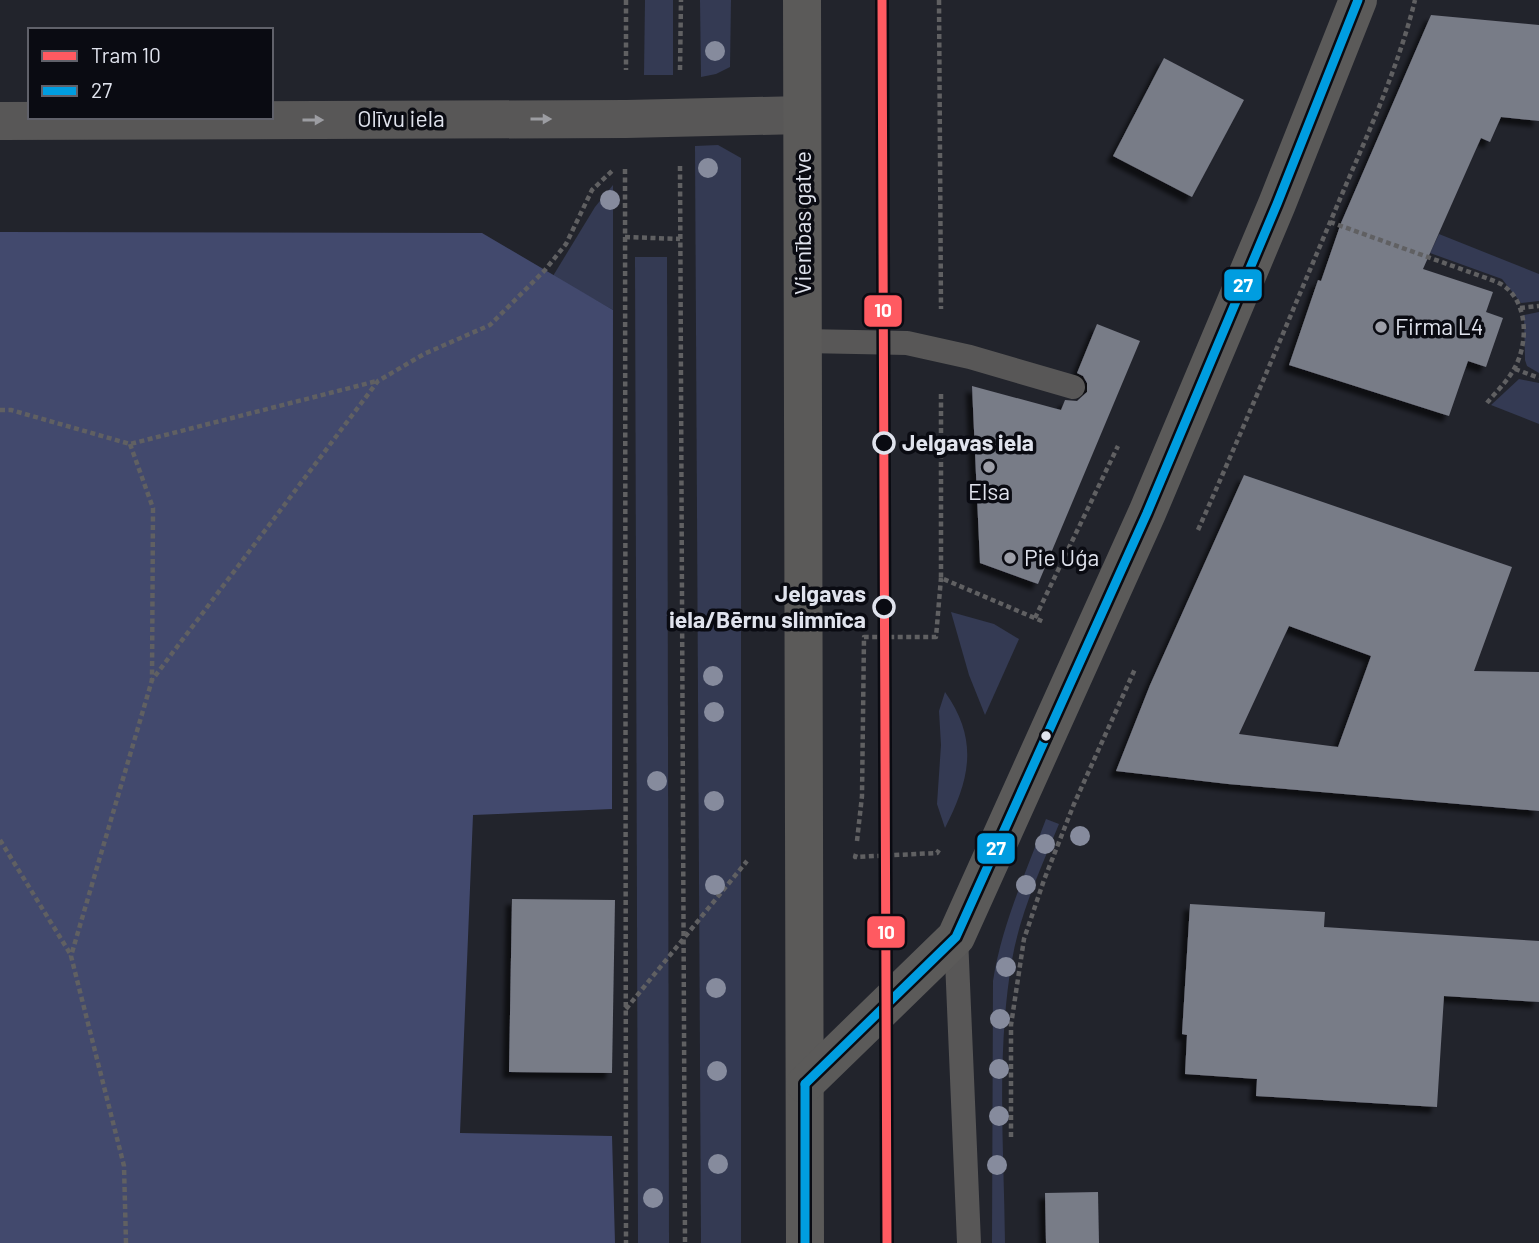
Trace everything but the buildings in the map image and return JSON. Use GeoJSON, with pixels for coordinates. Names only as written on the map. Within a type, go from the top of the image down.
{"type":"FeatureCollection","features":[{"type":"Feature","properties":{"kind":"main road","name":"Vienības gatve"},"geometry":{"type":"LineString","coordinates":[[802,0],[805,1243]]}},
{"type":"Feature","properties":{"kind":"main road"},"geometry":{"type":"LineString","coordinates":[[805,1084],[956,937],[1147,513],[1277,204],[1358,0]]}},
{"type":"Feature","properties":{"kind":"street","name":"Olīvu iela"},"geometry":{"type":"LineString","coordinates":[[0,121],[626,119],[802,115]]}},
{"type":"Feature","properties":{"kind":"lane"},"geometry":{"type":"LineString","coordinates":[[804,341],[907,343],[970,357],[1073,387]]}},
{"type":"Feature","properties":{"kind":"lane"},"geometry":{"type":"LineString","coordinates":[[956,937],[969,1243]]}},
{"type":"Feature","properties":{"kind":"path"},"geometry":{"type":"LineString","coordinates":[[626,0],[626,1243]]}},
{"type":"Feature","properties":{"kind":"path"},"geometry":{"type":"LineString","coordinates":[[681,0],[685,1243]]}},
{"type":"Feature","properties":{"kind":"path"},"geometry":{"type":"LineString","coordinates":[[0,410],[11,410],[130,444],[378,381],[424,354],[490,325],[566,244],[592,190],[625,159]]}},
{"type":"Feature","properties":{"kind":"path"},"geometry":{"type":"LineString","coordinates":[[1330,222],[1504,286],[1516,299],[1524,332],[1521,349],[1515,369],[1486,404]]}},
{"type":"Feature","properties":{"kind":"path"},"geometry":{"type":"LineString","coordinates":[[625,237],[680,239]]}},
{"type":"Feature","properties":{"kind":"path"},"geometry":{"type":"LineString","coordinates":[[1520,307],[1539,306]]}},
{"type":"Feature","properties":{"kind":"path"},"geometry":{"type":"LineString","coordinates":[[1515,369],[1539,379]]}},
{"type":"Feature","properties":{"kind":"path"},"geometry":{"type":"LineString","coordinates":[[152,680],[378,381]]}},
{"type":"Feature","properties":{"kind":"path"},"geometry":{"type":"LineString","coordinates":[[71,956],[152,680],[153,508],[130,444]]}},
{"type":"Feature","properties":{"kind":"path"},"geometry":{"type":"LineString","coordinates":[[922,855],[855,857],[862,796],[864,637],[936,637],[941,578]]}},
{"type":"Feature","properties":{"kind":"path"},"geometry":{"type":"LineString","coordinates":[[1011,1150],[1011,1025],[1024,939],[1074,804]]}},
{"type":"Feature","properties":{"kind":"path"},"geometry":{"type":"LineString","coordinates":[[0,840],[71,956],[124,1166],[126,1243]]}},
{"type":"Feature","properties":{"kind":"path"},"geometry":{"type":"LineString","coordinates":[[625,1009],[747,861]]}},
{"type":"Feature","properties":{"kind":"shaded area"},"geometry":{"type":"Polygon","coordinates":[[[645,0],[673,0],[673,75],[644,75],[645,0]]]}},
{"type":"Feature","properties":{"kind":"shaded area"},"geometry":{"type":"Polygon","coordinates":[[[700,0],[731,0],[730,67],[701,77],[700,0]]]}},
{"type":"Feature","properties":{"kind":"shaded area"},"geometry":{"type":"Polygon","coordinates":[[[718,145],[741,158],[741,1243],[701,1243],[695,146],[718,145]]]}},
{"type":"Feature","properties":{"kind":"shaded area"},"geometry":{"type":"Polygon","coordinates":[[[613,185],[613,310],[553,276],[595,207],[613,185]]]}},
{"type":"Feature","properties":{"kind":"shaded area"},"geometry":{"type":"Polygon","coordinates":[[[0,232],[482,233],[613,310],[612,809],[473,815],[460,1133],[612,1136],[615,1243],[0,1243],[0,232]]]}},
{"type":"Feature","properties":{"kind":"shaded area"},"geometry":{"type":"Polygon","coordinates":[[[1439,234],[1539,274],[1539,301],[1521,303],[1502,279],[1430,253],[1439,234]]]}},
{"type":"Feature","properties":{"kind":"shaded area"},"geometry":{"type":"Polygon","coordinates":[[[635,257],[667,257],[669,1243],[638,1243],[635,257]]]}},
{"type":"Feature","properties":{"kind":"shaded area"},"geometry":{"type":"Polygon","coordinates":[[[1539,312],[1539,373],[1527,366],[1525,360],[1524,315],[1539,312]]]}},
{"type":"Feature","properties":{"kind":"shaded area"},"geometry":{"type":"Polygon","coordinates":[[[1519,379],[1539,383],[1539,424],[1491,405],[1519,379]]]}},
{"type":"Feature","properties":{"kind":"shaded area"},"geometry":{"type":"Polygon","coordinates":[[[951,612],[994,624],[1019,639],[985,715],[969,675],[951,612]]]}},
{"type":"Feature","properties":{"kind":"shaded area"},"geometry":{"type":"Polygon","coordinates":[[[945,692],[963,727],[967,760],[960,793],[945,828],[937,804],[941,745],[939,711],[945,692]]]}},
{"type":"Feature","properties":{"kind":"shaded area"},"geometry":{"type":"Polygon","coordinates":[[[1046,819],[1059,824],[1020,925],[1007,995],[1002,1066],[1005,1243],[992,1243],[993,981],[1008,919],[1046,819]]]}},
{"type":"Feature","properties":{"kind":"tram line","name":"10"},"geometry":{"type":"LineString","coordinates":[[882,0],[887,1243]]}},
{"type":"Feature","properties":{"kind":"transit line","name":"27"},"geometry":{"type":"LineString","coordinates":[[805,1084],[956,937],[1147,513],[1277,204],[1358,0]]}},
{"type":"Feature","properties":{"kind":"transit line","name":"27"},"geometry":{"type":"LineString","coordinates":[[805,1084],[805,1243]]}},
{"type":"Feature","properties":{"kind":"place","name":"Firma L4"},"geometry":{"type":"Point","coordinates":[1381,327]}},
{"type":"Feature","properties":{"kind":"place","name":"Jelgavas iela"},"geometry":{"type":"Point","coordinates":[884,443]}},
{"type":"Feature","properties":{"kind":"place","name":"Elsa"},"geometry":{"type":"Point","coordinates":[989,467]}},
{"type":"Feature","properties":{"kind":"place","name":"Pie Uģa"},"geometry":{"type":"Point","coordinates":[1010,558]}},
{"type":"Feature","properties":{"kind":"place","name":"Jelgavas iela/Bērnu slimnīca"},"geometry":{"type":"Point","coordinates":[884,607]}}]}
